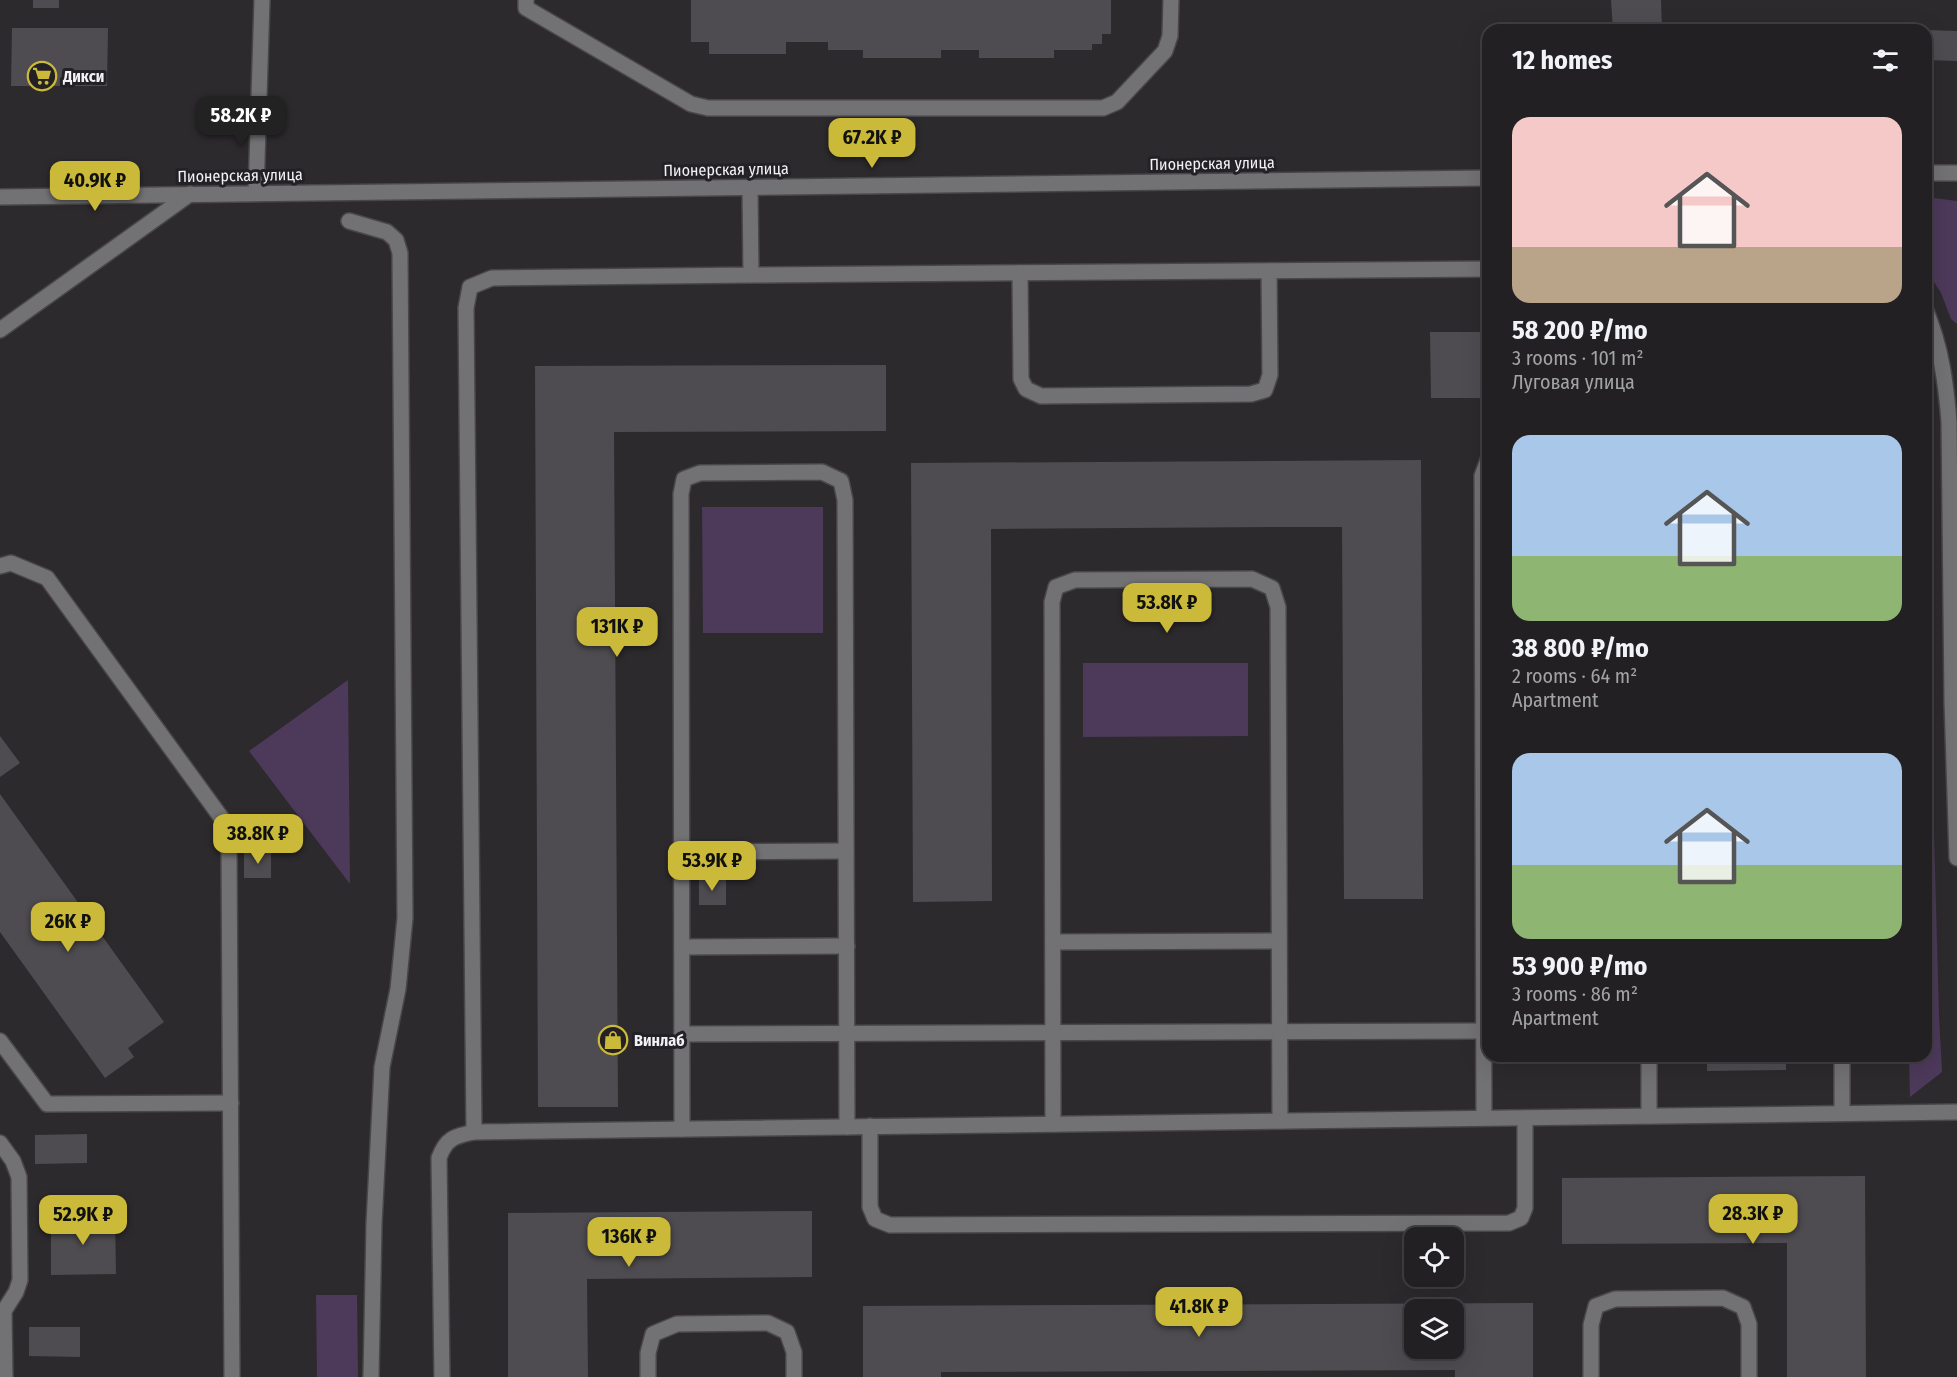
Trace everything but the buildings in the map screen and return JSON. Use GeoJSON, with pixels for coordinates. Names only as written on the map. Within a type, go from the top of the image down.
{"type":"FeatureCollection","features":[{"type":"Feature","properties":{"kind":"street"},"geometry":{"type":"LineString","coordinates":[[256,193],[262,0]]}},
{"type":"Feature","properties":{"kind":"street"},"geometry":{"type":"LineString","coordinates":[[526,0],[526,8],[690,104],[708,108],[1103,108],[1117,102],[1165,51],[1170,36],[1171,0]]}},
{"type":"Feature","properties":{"kind":"street"},"geometry":{"type":"LineString","coordinates":[[1932,173],[1957,173]]}},
{"type":"Feature","properties":{"kind":"street","name":"Пионерская улица"},"geometry":{"type":"LineString","coordinates":[[0,197],[1482,178]]}},
{"type":"Feature","properties":{"kind":"street"},"geometry":{"type":"LineString","coordinates":[[750,187],[751,275]]}},
{"type":"Feature","properties":{"kind":"street"},"geometry":{"type":"LineString","coordinates":[[0,330],[190,194]]}},
{"type":"Feature","properties":{"kind":"street"},"geometry":{"type":"LineString","coordinates":[[349,221],[387,232],[396,240],[400,253],[405,918],[398,990],[382,1067],[374,1224],[371,1377]]}},
{"type":"Feature","properties":{"kind":"street"},"geometry":{"type":"LineString","coordinates":[[474,1132],[466,308],[470,287],[492,278],[1482,269]]}},
{"type":"Feature","properties":{"kind":"street"},"geometry":{"type":"LineString","coordinates":[[1020,273],[1021,379],[1026,390],[1041,396],[1251,394],[1265,390],[1270,375],[1269,271]]}},
{"type":"Feature","properties":{"kind":"street"},"geometry":{"type":"LineString","coordinates":[[1932,326],[1939,344],[1946,383],[1949,422],[1952,702],[1957,858]]}},
{"type":"Feature","properties":{"kind":"street"},"geometry":{"type":"LineString","coordinates":[[1946,383],[1957,371]]}},
{"type":"Feature","properties":{"kind":"street"},"geometry":{"type":"LineString","coordinates":[[682,1129],[681,494],[684,479],[700,473],[822,472],[841,481],[845,500],[847,1127]]}},
{"type":"Feature","properties":{"kind":"street"},"geometry":{"type":"LineString","coordinates":[[0,566],[11,563],[47,578],[223,820],[229,850],[232,1377]]}},
{"type":"Feature","properties":{"kind":"street"},"geometry":{"type":"LineString","coordinates":[[1053,1124],[1052,602],[1056,587],[1075,580],[1252,579],[1272,588],[1278,607],[1280,1121]]}},
{"type":"Feature","properties":{"kind":"street"},"geometry":{"type":"LineString","coordinates":[[682,852],[846,851]]}},
{"type":"Feature","properties":{"kind":"street"},"geometry":{"type":"LineString","coordinates":[[1053,942],[1280,940]]}},
{"type":"Feature","properties":{"kind":"street"},"geometry":{"type":"LineString","coordinates":[[682,946],[847,946]]}},
{"type":"Feature","properties":{"kind":"street"},"geometry":{"type":"LineString","coordinates":[[682,1034],[1482,1031]]}},
{"type":"Feature","properties":{"kind":"street"},"geometry":{"type":"LineString","coordinates":[[0,1041],[5,1059],[47,1104],[231,1103]]}},
{"type":"Feature","properties":{"kind":"street"},"geometry":{"type":"LineString","coordinates":[[1484,1118],[1485,1062]]}},
{"type":"Feature","properties":{"kind":"street"},"geometry":{"type":"LineString","coordinates":[[1649,1062],[1649,1116]]}},
{"type":"Feature","properties":{"kind":"street"},"geometry":{"type":"LineString","coordinates":[[1842,1062],[1842,1113]]}},
{"type":"Feature","properties":{"kind":"street"},"geometry":{"type":"LineString","coordinates":[[442,1377],[439,1158],[444,1144],[458,1135],[474,1132],[1957,1112]]}},
{"type":"Feature","properties":{"kind":"street"},"geometry":{"type":"LineString","coordinates":[[870,1126],[870,1207],[875,1219],[890,1225],[1509,1223],[1521,1218],[1525,1208],[1525,1118]]}},
{"type":"Feature","properties":{"kind":"street"},"geometry":{"type":"LineString","coordinates":[[0,1143],[13,1161],[19,1177],[20,1280],[16,1292],[2,1311],[5,1377]]}},
{"type":"Feature","properties":{"kind":"street"},"geometry":{"type":"LineString","coordinates":[[1591,1377],[1591,1325],[1596,1306],[1615,1299],[1723,1298],[1743,1307],[1749,1324],[1749,1377]]}},
{"type":"Feature","properties":{"kind":"street"},"geometry":{"type":"LineString","coordinates":[[648,1377],[648,1353],[653,1334],[676,1324],[757,1323],[768,1323],[788,1332],[794,1352],[794,1377]]}},
{"type":"Feature","properties":{"kind":"shaded area"},"geometry":{"type":"Polygon","coordinates":[[[1932,198],[1957,201],[1957,324],[1951,319],[1941,293],[1932,279],[1932,198]]]}},
{"type":"Feature","properties":{"kind":"shaded area"},"geometry":{"type":"Polygon","coordinates":[[[702,507],[823,507],[823,633],[703,633],[702,507]]]}},
{"type":"Feature","properties":{"kind":"shaded area"},"geometry":{"type":"Polygon","coordinates":[[[1083,663],[1248,663],[1248,736],[1083,737],[1083,663]]]}},
{"type":"Feature","properties":{"kind":"shaded area"},"geometry":{"type":"Polygon","coordinates":[[[348,680],[350,884],[249,751],[348,680]]]}},
{"type":"Feature","properties":{"kind":"shaded area"},"geometry":{"type":"Polygon","coordinates":[[[1932,760],[1942,1072],[1910,1097],[1909,1062],[1932,1062],[1932,760]]]}},
{"type":"Feature","properties":{"kind":"shaded area"},"geometry":{"type":"Polygon","coordinates":[[[316,1295],[357,1295],[358,1377],[317,1377],[316,1295]]]}},
{"type":"Feature","properties":{"kind":"place","name":"Дикси"},"geometry":{"type":"Point","coordinates":[42,76]}},
{"type":"Feature","properties":{"kind":"place","name":"Винлаб"},"geometry":{"type":"Point","coordinates":[613,1040]}}]}
